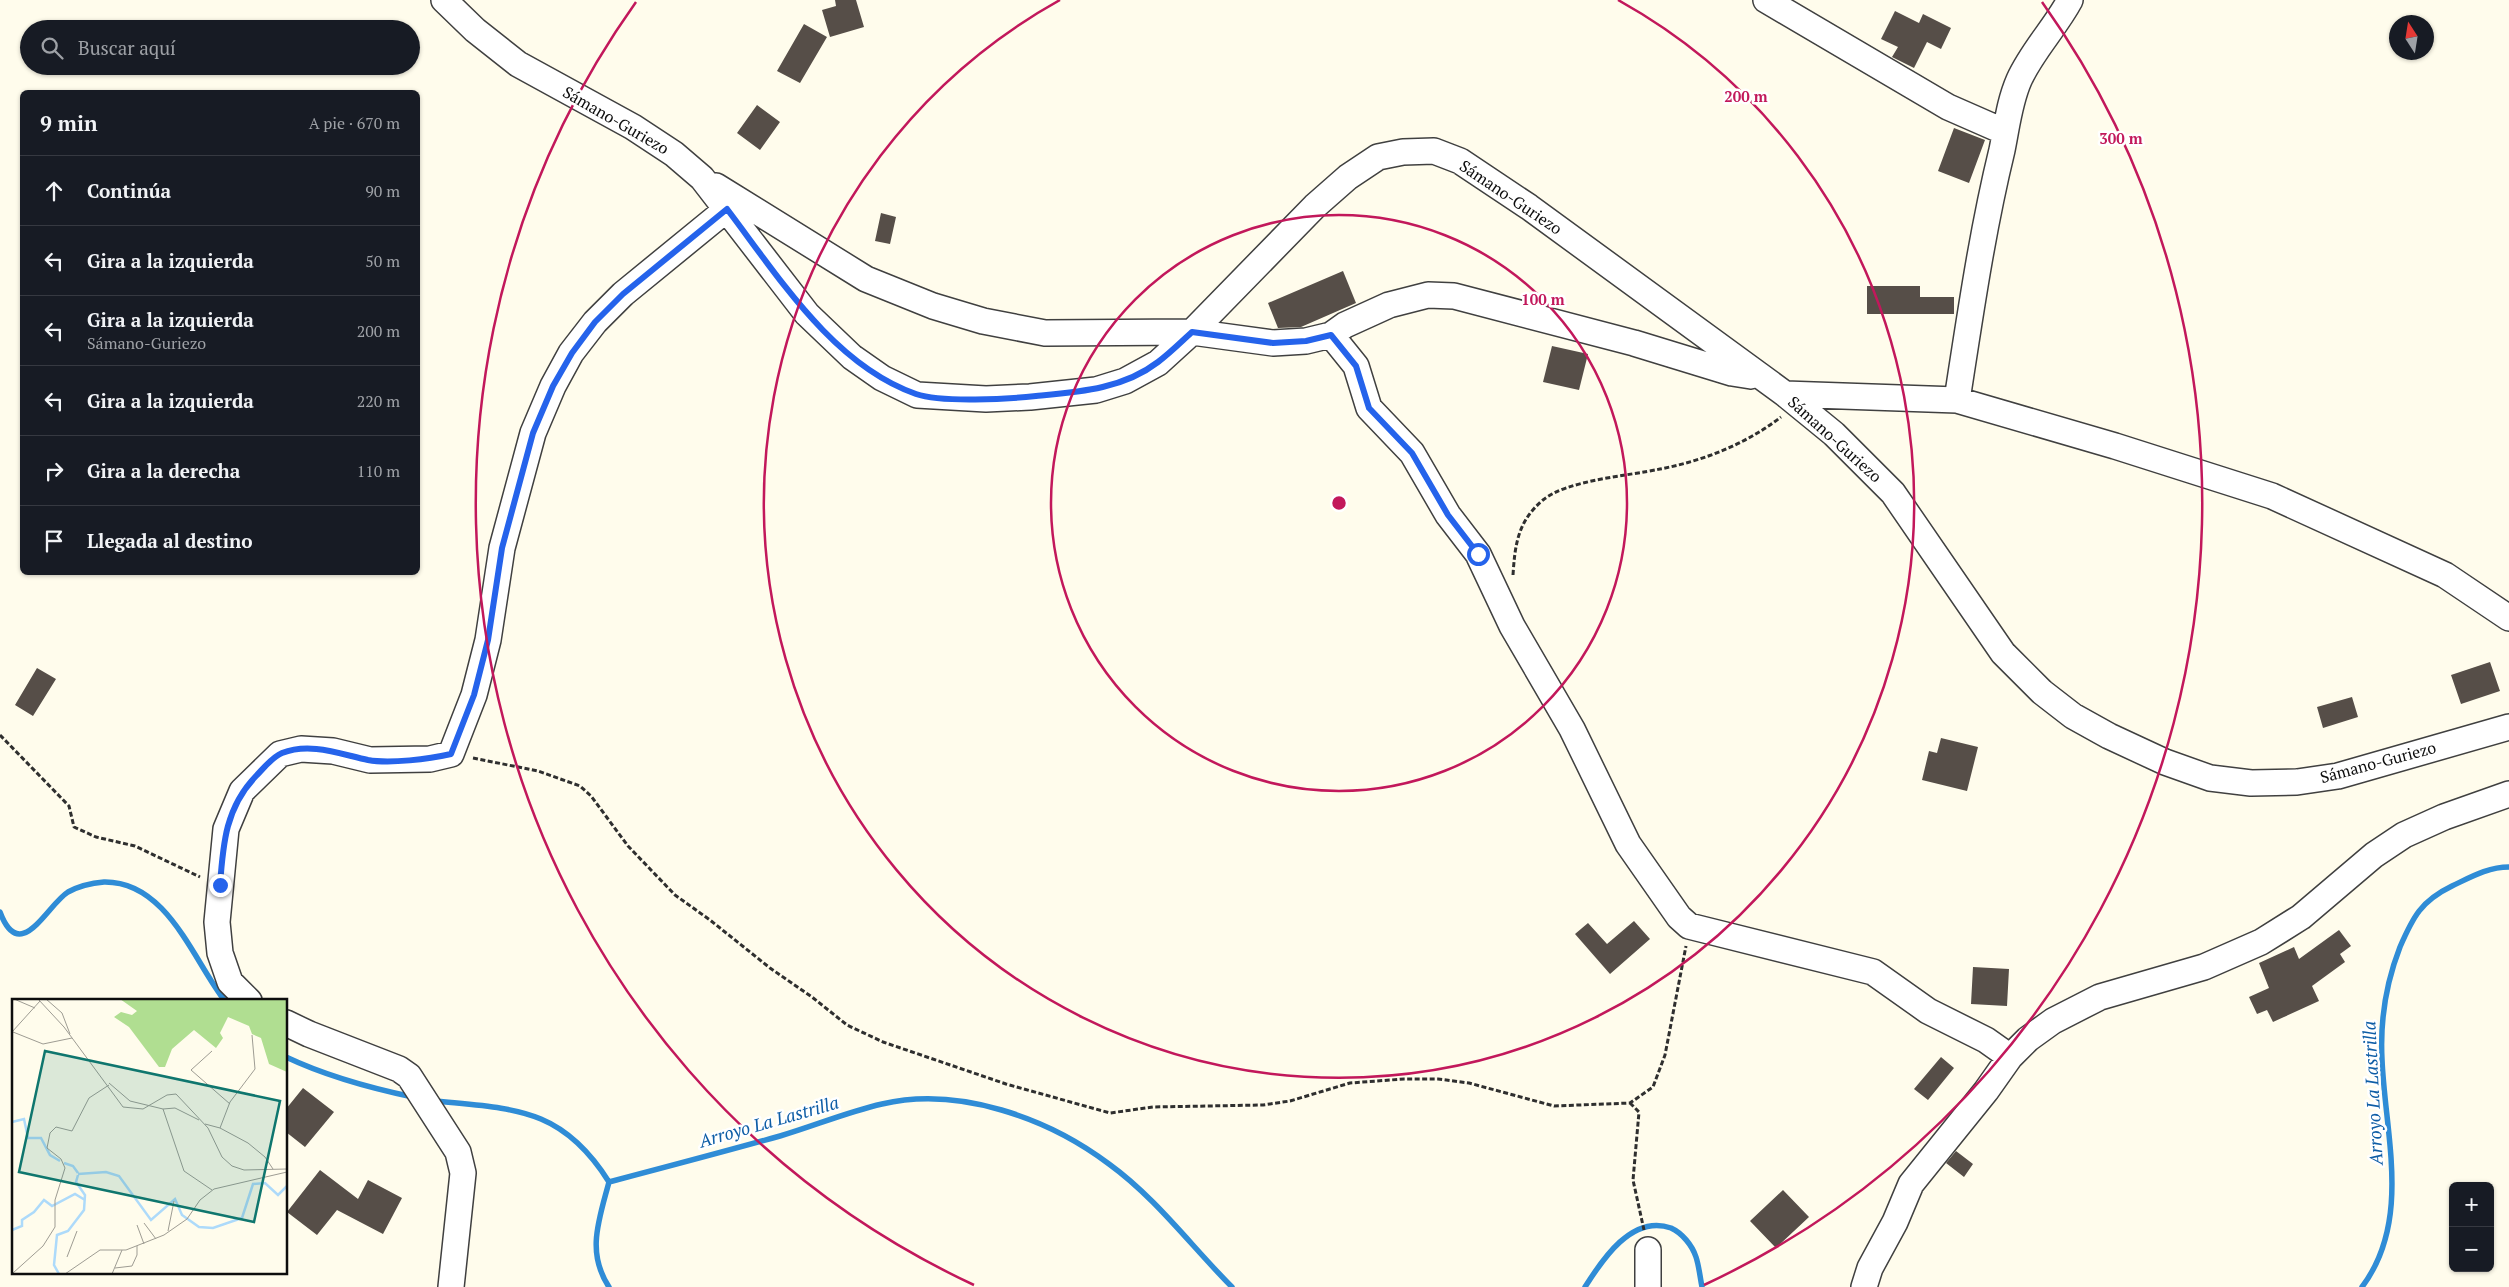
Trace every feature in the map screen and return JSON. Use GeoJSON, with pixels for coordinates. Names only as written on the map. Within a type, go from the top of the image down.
{"type":"FeatureCollection","features":[{"type":"Feature","properties":{"kind":"street","name":"Sámano-Guriezo"},"geometry":{"type":"LineString","coordinates":[[444,0],[475,30],[518,64],[633,127],[674,154],[696,173],[727,209],[807,314],[852,357],[882,378],[917,394],[986,399],[1096,390],[1125,381],[1158,363],[1192,332],[1315,206],[1348,177],[1378,157],[1403,152],[1434,151],[1460,161],[1512,196],[1762,378],[1840,440],[1893,493],[2004,653],[2042,692],[2073,716],[2109,736],[2164,762],[2210,778],[2251,783],[2297,782],[2338,776],[2509,728]]}},
{"type":"Feature","properties":{"kind":"street"},"geometry":{"type":"LineString","coordinates":[[1766,0],[1948,107],[2005,132]]}},
{"type":"Feature","properties":{"kind":"street"},"geometry":{"type":"LineString","coordinates":[[1956,400],[1990,200],[2008,113],[2019,80],[2034,52],[2058,22],[2070,0]]}},
{"type":"Feature","properties":{"kind":"street"},"geometry":{"type":"LineString","coordinates":[[696,173],[866,279],[933,306],[983,321],[1045,333],[1192,332],[1273,343],[1306,341],[1331,335],[1345,325],[1389,305],[1428,295],[1454,296],[1634,343],[1732,373],[1762,378]]}},
{"type":"Feature","properties":{"kind":"street"},"geometry":{"type":"LineString","coordinates":[[247,999],[230,982],[220,953],[217,922],[226,829],[242,791],[280,754],[301,749],[333,751],[370,760],[430,759],[451,754],[474,695],[488,640],[502,548],[533,433],[553,386],[572,353],[595,322],[623,294],[727,209]]}},
{"type":"Feature","properties":{"kind":"street"},"geometry":{"type":"LineString","coordinates":[[1331,335],[1356,366],[1369,408],[1412,453],[1448,515],[1478,554],[1512,626],[1572,728],[1628,844],[1679,917],[1689,926],[1873,972],[1928,1011],[1986,1040],[2010,1058]]}},
{"type":"Feature","properties":{"kind":"street"},"geometry":{"type":"LineString","coordinates":[[1791,400],[1956,400],[2115,446],[2272,496],[2445,575],[2509,618]]}},
{"type":"Feature","properties":{"kind":"street"},"geometry":{"type":"LineString","coordinates":[[1864,1287],[1870,1268],[1911,1184],[1986,1091],[2010,1058],[2028,1039],[2053,1021],[2100,997],[2204,967],[2261,942],[2301,917],[2374,855],[2404,835],[2444,816],[2509,794]]}},
{"type":"Feature","properties":{"kind":"street"},"geometry":{"type":"LineString","coordinates":[[288,1024],[399,1069],[409,1076],[458,1152],[463,1173],[451,1287]]}},
{"type":"Feature","properties":{"kind":"street"},"geometry":{"type":"LineString","coordinates":[[1648,1250],[1648,1287]]}},
{"type":"Feature","properties":{"kind":"path"},"geometry":{"type":"LineString","coordinates":[[1513,582],[1514,545],[1522,526],[1543,500],[1562,488],[1662,469],[1708,457],[1774,423],[1791,400]]}},
{"type":"Feature","properties":{"kind":"path"},"geometry":{"type":"LineString","coordinates":[[0,735],[69,806],[74,828],[96,837],[135,846],[220,885]]}},
{"type":"Feature","properties":{"kind":"path"},"geometry":{"type":"LineString","coordinates":[[451,754],[538,771],[580,786],[591,796],[633,852],[675,895],[710,920],[770,968],[812,997],[846,1025],[883,1042],[1071,1104],[1110,1113],[1153,1107],[1263,1105],[1290,1101],[1350,1083],[1404,1079],[1438,1079],[1469,1083],[1554,1106],[1630,1103],[1653,1087],[1666,1056],[1675,996],[1689,926]]}},
{"type":"Feature","properties":{"kind":"path"},"geometry":{"type":"LineString","coordinates":[[1630,1103],[1639,1112],[1633,1180],[1641,1216]]}},
{"type":"Feature","properties":{"kind":"building"},"geometry":{"type":"Polygon","coordinates":[[[835,0],[856,0],[864,27],[830,37],[822,10],[836,6],[835,0]]]}},
{"type":"Feature","properties":{"kind":"building"},"geometry":{"type":"Polygon","coordinates":[[[1895,11],[1919,23],[1923,14],[1951,28],[1941,49],[1927,42],[1914,68],[1892,57],[1898,47],[1881,39],[1895,11]]]}},
{"type":"Feature","properties":{"kind":"building"},"geometry":{"type":"Polygon","coordinates":[[[804,24],[827,37],[800,83],[777,71],[804,24]]]}},
{"type":"Feature","properties":{"kind":"building"},"geometry":{"type":"Polygon","coordinates":[[[757,105],[780,122],[760,150],[737,133],[757,105]]]}},
{"type":"Feature","properties":{"kind":"building"},"geometry":{"type":"Polygon","coordinates":[[[1954,128],[1985,140],[1969,183],[1938,171],[1954,128]]]}},
{"type":"Feature","properties":{"kind":"building"},"geometry":{"type":"Polygon","coordinates":[[[881,213],[896,217],[890,244],[875,241],[881,213]]]}},
{"type":"Feature","properties":{"kind":"building"},"geometry":{"type":"Polygon","coordinates":[[[1343,271],[1356,303],[1301,327],[1278,328],[1268,303],[1343,271]]]}},
{"type":"Feature","properties":{"kind":"building"},"geometry":{"type":"Polygon","coordinates":[[[1867,286],[1920,286],[1920,297],[1954,297],[1954,314],[1867,314],[1867,286]]]}},
{"type":"Feature","properties":{"kind":"building"},"geometry":{"type":"Polygon","coordinates":[[[1552,346],[1588,354],[1579,390],[1543,382],[1552,346]]]}},
{"type":"Feature","properties":{"kind":"building"},"geometry":{"type":"Polygon","coordinates":[[[2490,662],[2500,691],[2461,704],[2451,675],[2490,662]]]}},
{"type":"Feature","properties":{"kind":"building"},"geometry":{"type":"Polygon","coordinates":[[[37,668],[56,679],[33,716],[15,705],[37,668]]]}},
{"type":"Feature","properties":{"kind":"building"},"geometry":{"type":"Polygon","coordinates":[[[2352,697],[2358,717],[2323,728],[2317,707],[2352,697]]]}},
{"type":"Feature","properties":{"kind":"building"},"geometry":{"type":"Polygon","coordinates":[[[1941,738],[1978,747],[1967,791],[1922,780],[1929,751],[1937,753],[1941,738]]]}},
{"type":"Feature","properties":{"kind":"building"},"geometry":{"type":"Polygon","coordinates":[[[1634,921],[1650,939],[1610,974],[1575,934],[1588,923],[1607,944],[1634,921]]]}},
{"type":"Feature","properties":{"kind":"building"},"geometry":{"type":"Polygon","coordinates":[[[2339,930],[2351,946],[2340,954],[2345,962],[2312,986],[2319,1001],[2273,1022],[2267,1010],[2257,1014],[2249,997],[2269,988],[2259,963],[2294,947],[2299,959],[2339,930]]]}},
{"type":"Feature","properties":{"kind":"building"},"geometry":{"type":"Polygon","coordinates":[[[1973,967],[2009,969],[2007,1006],[1971,1004],[1973,967]]]}},
{"type":"Feature","properties":{"kind":"building"},"geometry":{"type":"Polygon","coordinates":[[[1941,1057],[1954,1068],[1928,1100],[1914,1089],[1941,1057]]]}},
{"type":"Feature","properties":{"kind":"building"},"geometry":{"type":"Polygon","coordinates":[[[303,1088],[334,1112],[305,1147],[288,1134],[288,1107],[303,1088]]]}},
{"type":"Feature","properties":{"kind":"building"},"geometry":{"type":"Polygon","coordinates":[[[1956,1151],[1973,1164],[1964,1177],[1946,1163],[1956,1151]]]}},
{"type":"Feature","properties":{"kind":"building"},"geometry":{"type":"Polygon","coordinates":[[[320,1170],[358,1199],[368,1180],[402,1198],[383,1234],[337,1210],[317,1235],[288,1213],[320,1170]]]}},
{"type":"Feature","properties":{"kind":"building"},"geometry":{"type":"Polygon","coordinates":[[[1783,1190],[1809,1217],[1776,1248],[1750,1221],[1783,1190]]]}},
{"type":"Feature","properties":{"kind":"waterway","name":"Arroyo La Lastrilla"},"geometry":{"type":"LineString","coordinates":[[2362,1287],[2377,1261],[2387,1234],[2391,1205],[2392,1176],[2382,1059],[2382,1030],[2385,1002],[2395,961],[2414,918],[2425,904],[2441,892],[2480,873],[2501,867],[2509,867]]}},
{"type":"Feature","properties":{"kind":"waterway","name":"Arroyo La Lastrilla"},"geometry":{"type":"LineString","coordinates":[[0,912],[8,927],[16,933],[25,933],[34,927],[60,899],[72,890],[104,882],[126,885],[145,894],[162,908],[189,945],[224,999]]}},
{"type":"Feature","properties":{"kind":"waterway","name":"Arroyo La Lastrilla"},"geometry":{"type":"LineString","coordinates":[[288,1058],[348,1081],[413,1097]]}},
{"type":"Feature","properties":{"kind":"waterway","name":"Arroyo La Lastrilla"},"geometry":{"type":"LineString","coordinates":[[609,1182],[780,1136],[882,1104],[911,1100],[941,1099],[972,1103],[1031,1120],[1085,1147],[1126,1177],[1158,1207],[1232,1287]]}},
{"type":"Feature","properties":{"kind":"waterway","name":"Arroyo La Lastrilla"},"geometry":{"type":"LineString","coordinates":[[435,1101],[489,1106],[534,1116],[554,1126],[573,1139],[591,1157],[609,1182]]}},
{"type":"Feature","properties":{"kind":"waterway"},"geometry":{"type":"LineString","coordinates":[[609,1182],[599,1223],[596,1248],[602,1274],[609,1287]]}},
{"type":"Feature","properties":{"kind":"waterway","name":"Arroyo La Lastrilla"},"geometry":{"type":"LineString","coordinates":[[1585,1287],[1600,1264],[1620,1242],[1631,1233],[1657,1225],[1675,1230],[1689,1244],[1697,1260],[1702,1287]]}},
{"type":"Feature","properties":{"kind":"route"},"geometry":{"type":"LineString","coordinates":[[220,885],[226,829],[242,791],[280,754],[301,749],[333,751],[370,760],[430,759],[451,754],[462,730],[474,695],[488,640],[502,548],[533,433],[553,386],[572,353],[595,322],[623,294],[727,209],[807,314],[852,357],[882,378],[917,394],[950,398],[986,399],[1030,397],[1096,390],[1125,381],[1158,363],[1192,332],[1250,342],[1273,343],[1306,341],[1331,335],[1356,366],[1369,408],[1412,453],[1437,493],[1448,515],[1478,554]]}}]}
